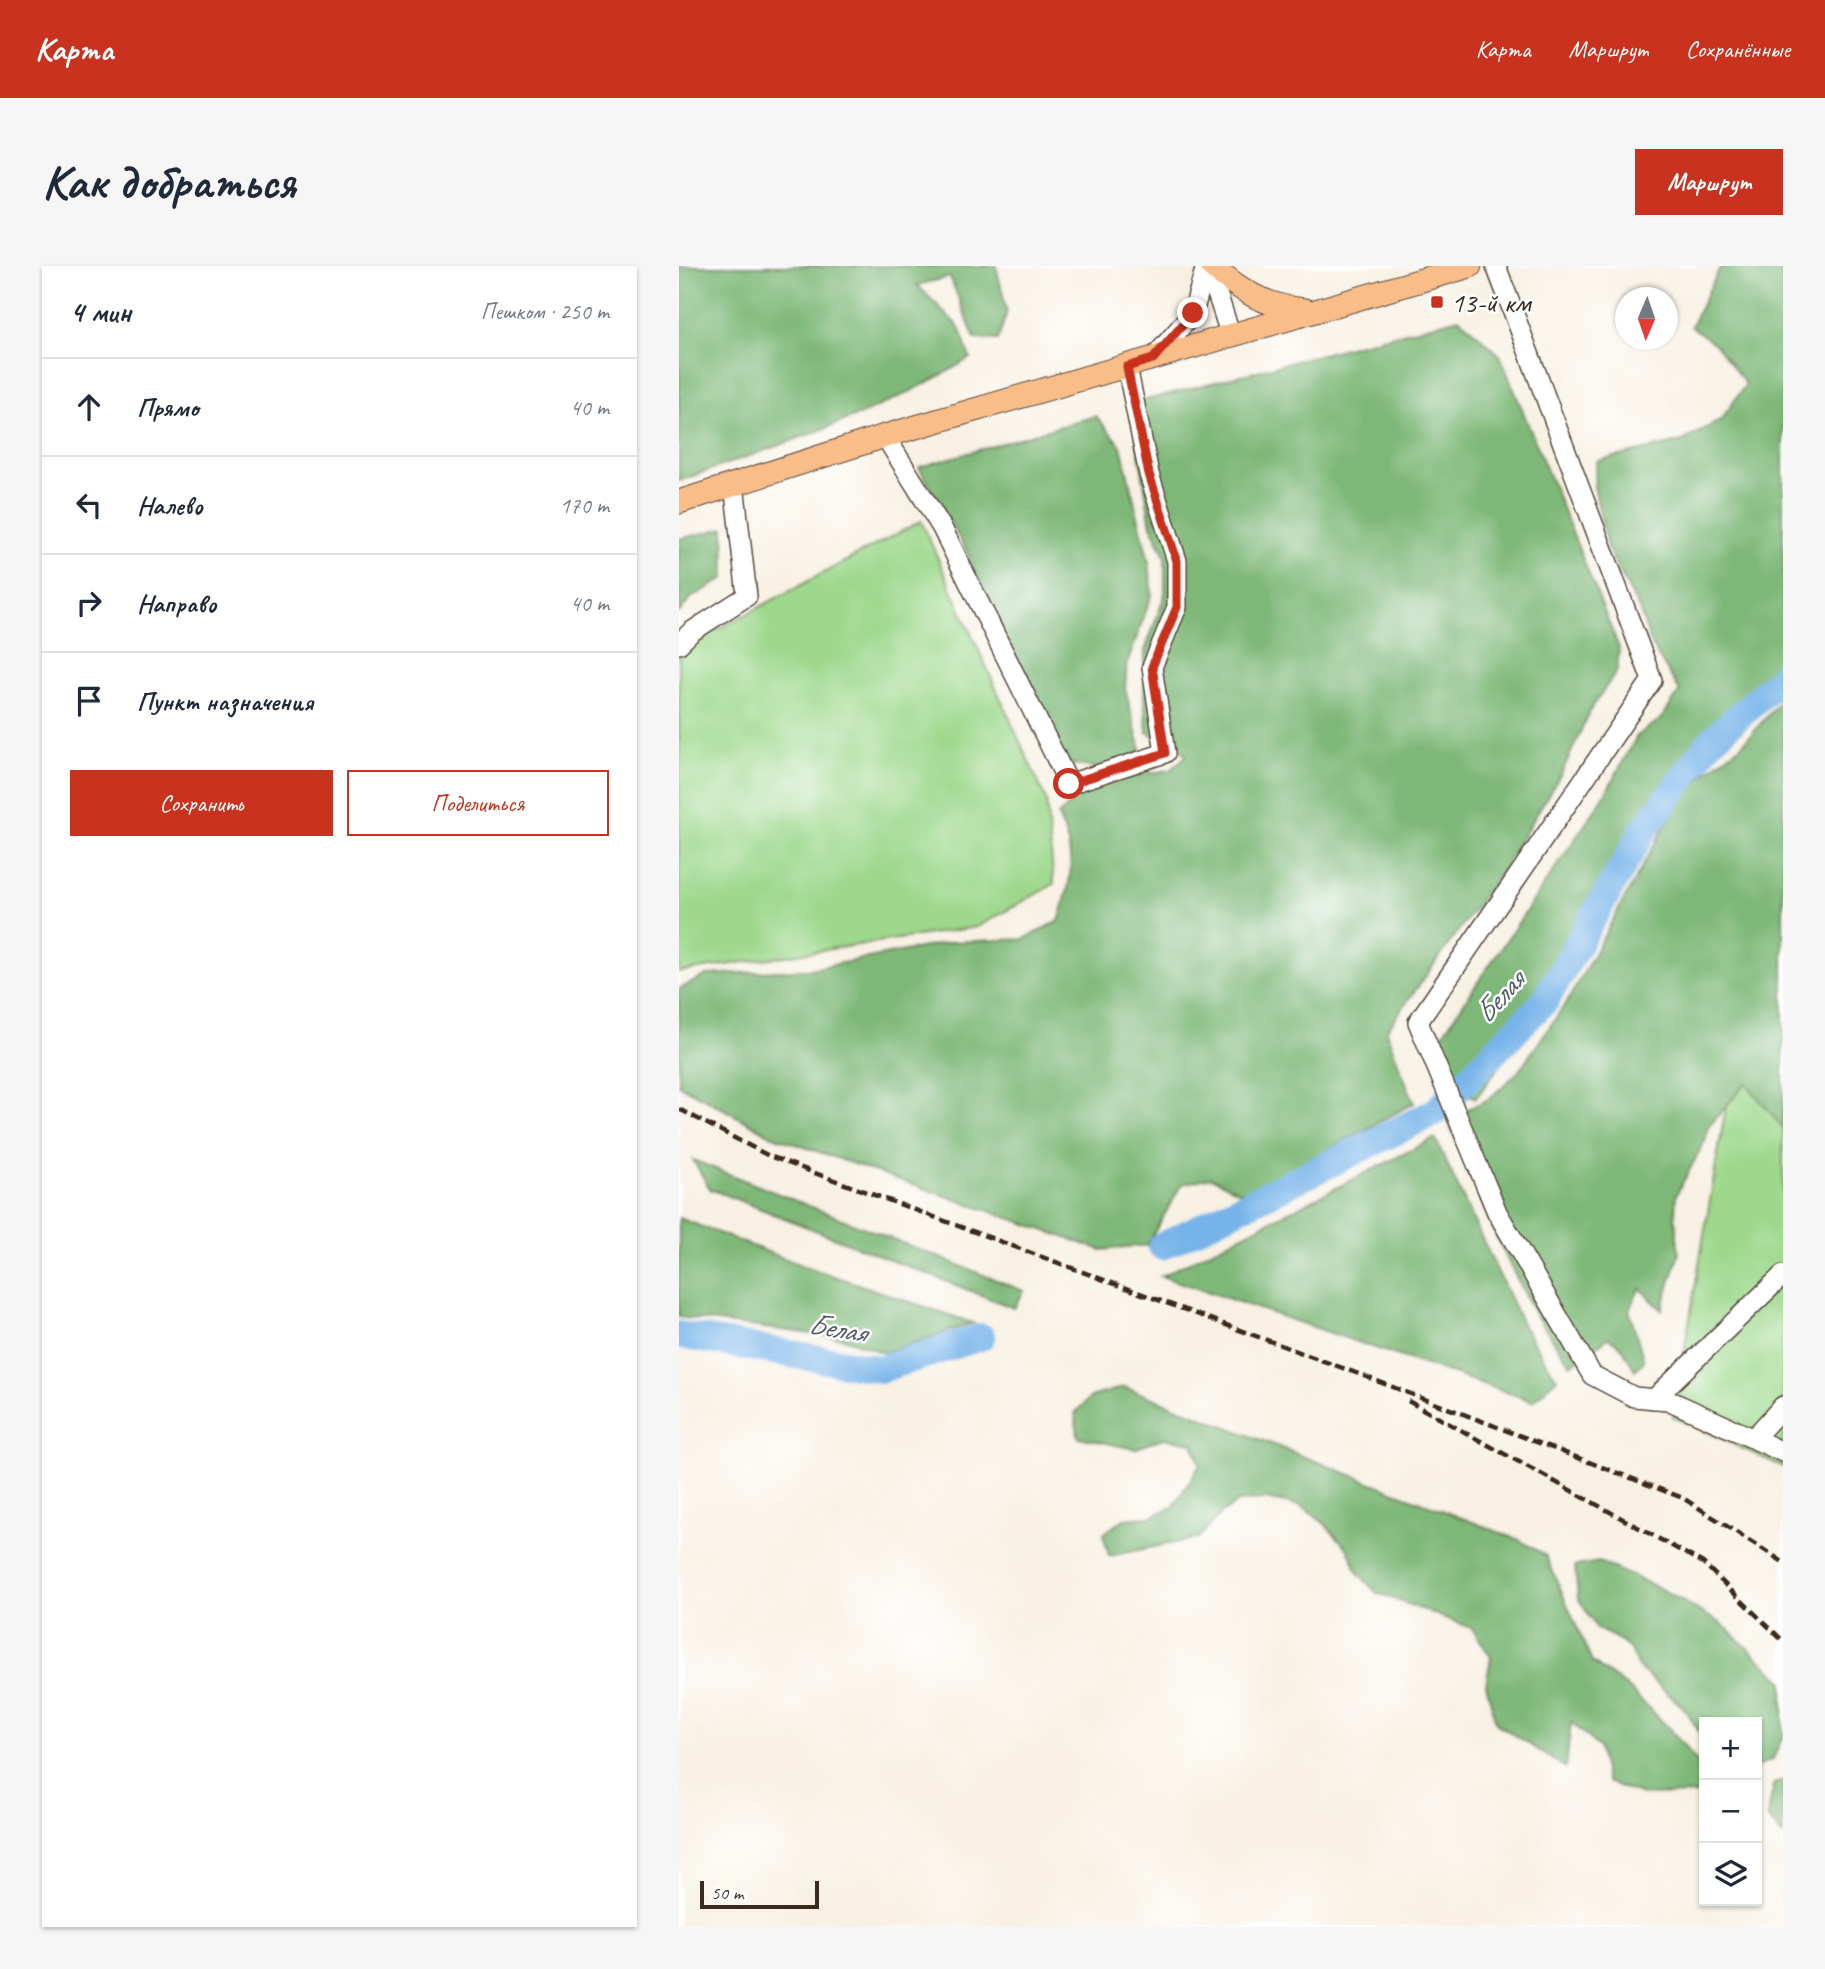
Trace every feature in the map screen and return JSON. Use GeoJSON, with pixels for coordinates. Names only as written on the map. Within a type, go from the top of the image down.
{"type":"FeatureCollection","features":[{"type":"Feature","properties":{"kind":"main road"},"geometry":{"type":"LineString","coordinates":[[1209,266],[1235,286],[1275,307],[1318,312]]}},
{"type":"Feature","properties":{"kind":"main road"},"geometry":{"type":"LineString","coordinates":[[679,502],[885,436],[1471,266]]}},
{"type":"Feature","properties":{"kind":"street"},"geometry":{"type":"LineString","coordinates":[[1209,266],[1231,336]]}},
{"type":"Feature","properties":{"kind":"street"},"geometry":{"type":"LineString","coordinates":[[1153,359],[1193,313],[1209,266]]}},
{"type":"Feature","properties":{"kind":"street"},"geometry":{"type":"LineString","coordinates":[[1496,266],[1652,680],[1418,1022],[1497,1212],[1593,1375],[1634,1397],[1668,1400],[1783,1452]]}},
{"type":"Feature","properties":{"kind":"street"},"geometry":{"type":"LineString","coordinates":[[885,436],[942,528],[1069,784],[1165,753],[1152,667],[1177,607],[1177,561],[1149,474],[1127,367]]}},
{"type":"Feature","properties":{"kind":"street"},"geometry":{"type":"LineString","coordinates":[[679,644],[691,632],[747,596],[734,484]]}},
{"type":"Feature","properties":{"kind":"street"},"geometry":{"type":"LineString","coordinates":[[1654,1399],[1783,1275]]}},
{"type":"Feature","properties":{"kind":"street"},"geometry":{"type":"LineString","coordinates":[[1754,1438],[1783,1406]]}},
{"type":"Feature","properties":{"kind":"green space"},"geometry":{"type":"Polygon","coordinates":[[[679,266],[996,266],[1007,312],[998,340],[975,339],[950,277],[917,285],[959,327],[970,358],[901,396],[865,412],[679,481],[679,266]]]}},
{"type":"Feature","properties":{"kind":"green space"},"geometry":{"type":"Polygon","coordinates":[[[1721,266],[1783,266],[1783,673],[1762,688],[1619,852],[1581,926],[1553,994],[1476,1098],[1447,1085],[1440,1038],[1603,798],[1637,736],[1661,719],[1680,691],[1652,646],[1639,609],[1607,548],[1594,486],[1597,461],[1683,441],[1721,420],[1746,384],[1715,344],[1691,326],[1721,266]]]}},
{"type":"Feature","properties":{"kind":"green space"},"geometry":{"type":"Polygon","coordinates":[[[1459,318],[1500,355],[1619,648],[1617,671],[1592,707],[1562,772],[1503,869],[1386,1031],[1414,1103],[1253,1191],[1238,1191],[1211,1177],[1182,1184],[1147,1245],[1101,1250],[773,1136],[679,1085],[679,989],[707,975],[811,969],[951,942],[1024,939],[1059,921],[1063,907],[1071,868],[1068,843],[1058,816],[1075,799],[1118,778],[1170,770],[1187,755],[1147,732],[1144,696],[1145,651],[1165,594],[1165,556],[1151,525],[1131,404],[1459,318]]]}},
{"type":"Feature","properties":{"kind":"green space"},"geometry":{"type":"Polygon","coordinates":[[[1096,416],[1121,446],[1149,562],[1152,594],[1127,664],[1125,688],[1141,750],[1106,769],[1060,763],[1021,685],[967,552],[919,467],[1096,416]]]}},
{"type":"Feature","properties":{"kind":"green space"},"geometry":{"type":"Polygon","coordinates":[[[921,521],[1046,800],[1054,884],[977,927],[679,972],[679,650],[921,521]]]}},
{"type":"Feature","properties":{"kind":"green space"},"geometry":{"type":"Polygon","coordinates":[[[724,528],[725,578],[691,598],[679,613],[679,539],[724,528]]]}},
{"type":"Feature","properties":{"kind":"green space"},"geometry":{"type":"Polygon","coordinates":[[[1783,698],[1783,1128],[1746,1083],[1709,1126],[1705,1141],[1676,1195],[1675,1218],[1679,1254],[1662,1310],[1640,1288],[1629,1310],[1644,1361],[1635,1370],[1621,1346],[1608,1338],[1571,1365],[1536,1316],[1499,1243],[1447,1119],[1489,1099],[1518,1072],[1569,999],[1679,800],[1707,771],[1742,745],[1783,698]]]}},
{"type":"Feature","properties":{"kind":"green space"},"geometry":{"type":"Polygon","coordinates":[[[1733,1065],[1783,1120],[1783,1467],[1673,1417],[1733,1065]]]}},
{"type":"Feature","properties":{"kind":"green space"},"geometry":{"type":"Polygon","coordinates":[[[1435,1138],[1523,1326],[1557,1379],[1533,1401],[1161,1276],[1435,1138]]]}},
{"type":"Feature","properties":{"kind":"green space"},"geometry":{"type":"Polygon","coordinates":[[[693,1160],[1024,1291],[1014,1308],[710,1189],[693,1160]]]}},
{"type":"Feature","properties":{"kind":"green space"},"geometry":{"type":"Polygon","coordinates":[[[679,1218],[807,1267],[973,1323],[884,1353],[844,1338],[679,1317],[679,1218]]]}},
{"type":"Feature","properties":{"kind":"green space"},"geometry":{"type":"Polygon","coordinates":[[[1124,1387],[1519,1540],[1546,1556],[1592,1662],[1627,1687],[1670,1729],[1699,1764],[1699,1794],[1642,1795],[1607,1782],[1598,1747],[1571,1722],[1566,1768],[1496,1723],[1486,1684],[1491,1657],[1472,1628],[1377,1593],[1358,1573],[1348,1549],[1324,1523],[1301,1506],[1266,1499],[1238,1502],[1221,1514],[1198,1538],[1109,1556],[1103,1534],[1124,1519],[1150,1517],[1173,1507],[1200,1465],[1193,1443],[1163,1438],[1135,1449],[1078,1437],[1075,1413],[1091,1397],[1124,1387]]]}},
{"type":"Feature","properties":{"kind":"green space"},"geometry":{"type":"Polygon","coordinates":[[[1599,1562],[1657,1587],[1722,1624],[1783,1681],[1783,1736],[1773,1759],[1762,1764],[1762,1717],[1699,1717],[1699,1731],[1683,1707],[1637,1666],[1631,1650],[1616,1638],[1597,1629],[1578,1598],[1575,1566],[1599,1562]]]}},
{"type":"Feature","properties":{"kind":"green space"},"geometry":{"type":"Polygon","coordinates":[[[1783,1780],[1783,1836],[1767,1817],[1774,1784],[1783,1780]]]}},
{"type":"Feature","properties":{"kind":"waterway","name":"Белая"},"geometry":{"type":"LineString","coordinates":[[1162,1246],[1435,1112],[1545,1001],[1643,831],[1710,742],[1783,676]]}},
{"type":"Feature","properties":{"kind":"waterway","name":"Белая"},"geometry":{"type":"LineString","coordinates":[[679,1335],[880,1369],[981,1337]]}},
{"type":"Feature","properties":{"kind":"railway"},"geometry":{"type":"LineString","coordinates":[[679,1109],[769,1156],[1356,1373],[1683,1498],[1783,1562]]}},
{"type":"Feature","properties":{"kind":"railway"},"geometry":{"type":"LineString","coordinates":[[1408,1401],[1703,1563],[1783,1641]]}},
{"type":"Feature","properties":{"kind":"place","name":"13-й км"},"geometry":{"type":"Point","coordinates":[1437,302]}},
{"type":"Feature","properties":{"kind":"route"},"geometry":{"type":"LineString","coordinates":[[1069,784],[1165,753],[1152,667],[1177,607],[1177,561],[1149,474],[1127,367],[1153,359],[1193,313]]}}]}
